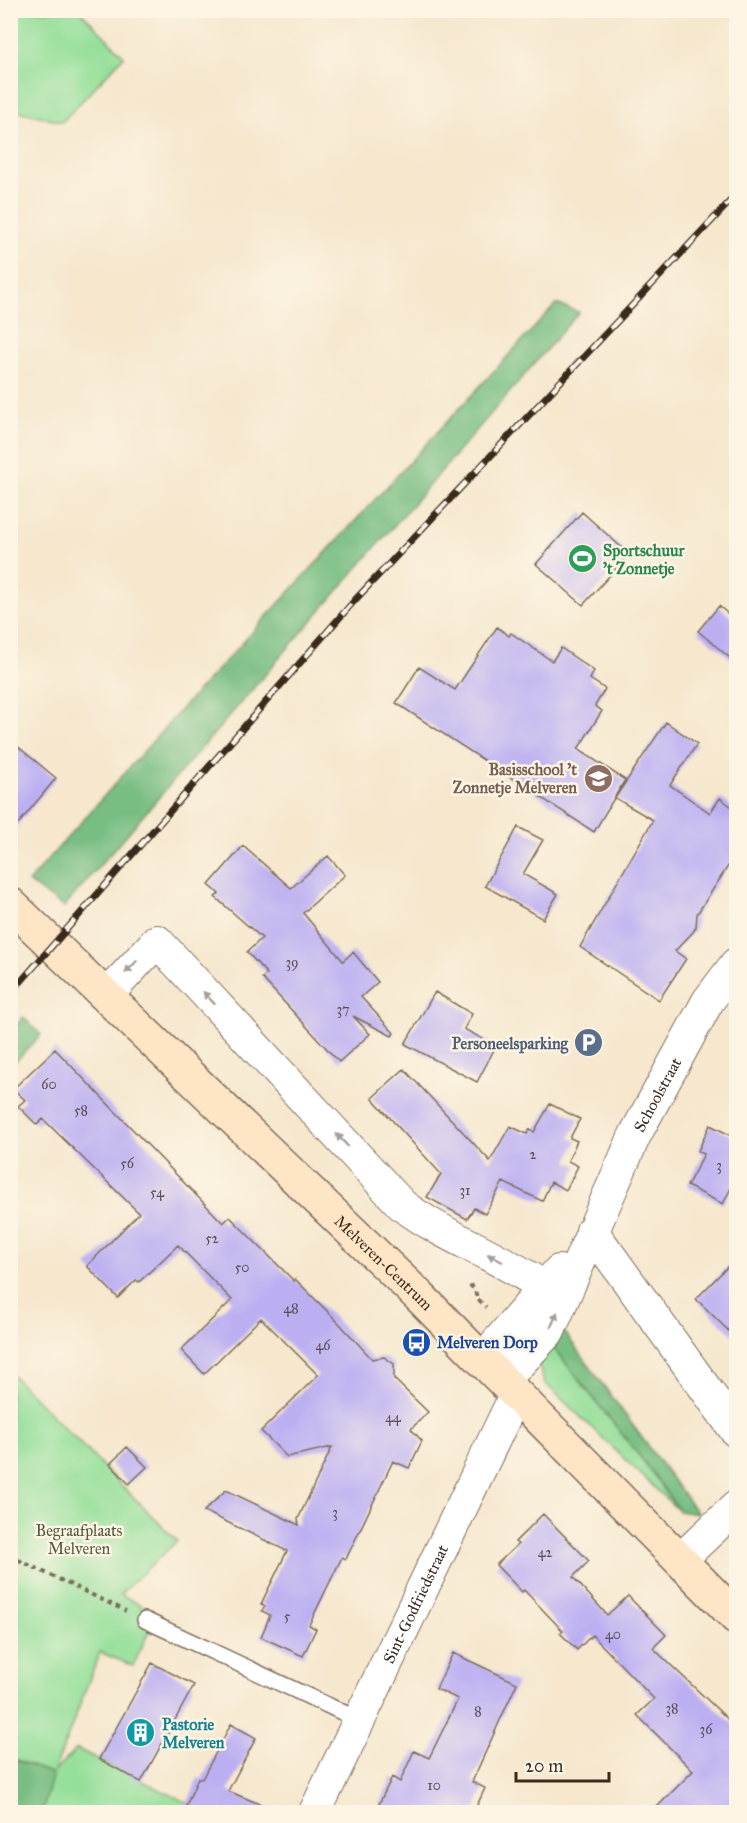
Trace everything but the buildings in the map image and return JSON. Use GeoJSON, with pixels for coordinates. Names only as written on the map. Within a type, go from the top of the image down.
{"type":"FeatureCollection","features":[{"type":"Feature","properties":{"kind":"main road","name":"Melveren-Centrum"},"geometry":{"type":"LineString","coordinates":[[10,904],[421,1298],[736,1617]]}},
{"type":"Feature","properties":{"kind":"street"},"geometry":{"type":"LineString","coordinates":[[106,995],[157,941],[402,1205],[421,1219],[523,1272],[545,1288]]}},
{"type":"Feature","properties":{"kind":"street","name":"Schoolstraat"},"geometry":{"type":"LineString","coordinates":[[500,1378],[549,1330],[635,1135],[708,1001],[736,964]]}},
{"type":"Feature","properties":{"kind":"street"},"geometry":{"type":"LineString","coordinates":[[592,1231],[736,1431]]}},
{"type":"Feature","properties":{"kind":"street","name":"Schoolstraat"},"geometry":{"type":"LineString","coordinates":[[500,1378],[545,1288],[592,1231]]}},
{"type":"Feature","properties":{"kind":"street","name":"Sint-Godfriedstraat"},"geometry":{"type":"LineString","coordinates":[[315,1812],[358,1720],[500,1378]]}},
{"type":"Feature","properties":{"kind":"street"},"geometry":{"type":"LineString","coordinates":[[680,1560],[736,1507]]}},
{"type":"Feature","properties":{"kind":"lane"},"geometry":{"type":"LineString","coordinates":[[146,1620],[358,1720]]}},
{"type":"Feature","properties":{"kind":"path"},"geometry":{"type":"LineString","coordinates":[[470,1285],[475,1290],[477,1299],[488,1310]]}},
{"type":"Feature","properties":{"kind":"path"},"geometry":{"type":"LineString","coordinates":[[10,1556],[146,1620]]}},
{"type":"Feature","properties":{"kind":"green space"},"geometry":{"type":"Polygon","coordinates":[[[10,11],[80,11],[124,56],[62,122],[11,109],[10,11]]]}},
{"type":"Feature","properties":{"kind":"green space"},"geometry":{"type":"Polygon","coordinates":[[[556,304],[579,312],[64,907],[28,882],[183,707],[556,304]]]}},
{"type":"Feature","properties":{"kind":"green space"},"geometry":{"type":"Polygon","coordinates":[[[23,1017],[41,1035],[11,1066],[11,1031],[23,1017]]]}},
{"type":"Feature","properties":{"kind":"green space"},"geometry":{"type":"Polygon","coordinates":[[[562,1329],[698,1514],[679,1511],[652,1472],[552,1346],[562,1329]]]}},
{"type":"Feature","properties":{"kind":"green space"},"geometry":{"type":"Polygon","coordinates":[[[552,1346],[652,1472],[679,1511],[544,1382],[538,1363],[552,1346]]]}},
{"type":"Feature","properties":{"kind":"green space","name":"Begraafplaats Melveren"},"geometry":{"type":"Polygon","coordinates":[[[10,1373],[177,1541],[120,1594],[157,1614],[133,1666],[100,1652],[54,1772],[77,1749],[206,1812],[42,1812],[53,1774],[11,1758],[10,1373]]]}},
{"type":"Feature","properties":{"kind":"green space"},"geometry":{"type":"Polygon","coordinates":[[[10,1758],[53,1774],[42,1812],[11,1812],[10,1758]]]}},
{"type":"Feature","properties":{"kind":"railway"},"geometry":{"type":"LineString","coordinates":[[10,994],[355,600],[736,195]]}},
{"type":"Feature","properties":{"kind":"place","name":"Sportschuur 't Zonnetje"},"geometry":{"type":"Point","coordinates":[582,559]}},
{"type":"Feature","properties":{"kind":"place","name":"Basisschool 't Zonnetje Melveren"},"geometry":{"type":"Point","coordinates":[598,778]}},
{"type":"Feature","properties":{"kind":"place","name":"Personeelsparking"},"geometry":{"type":"Point","coordinates":[589,1043]}},
{"type":"Feature","properties":{"kind":"place","name":"Melveren Dorp"},"geometry":{"type":"Point","coordinates":[416,1342]}},
{"type":"Feature","properties":{"kind":"place","name":"Pastorie Melveren"},"geometry":{"type":"Point","coordinates":[141,1733]}}]}
